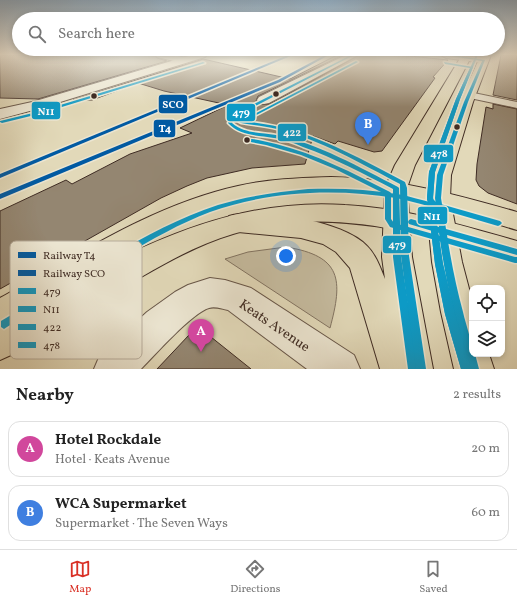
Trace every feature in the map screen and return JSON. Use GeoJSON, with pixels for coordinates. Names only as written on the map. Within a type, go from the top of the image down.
{"type":"FeatureCollection","features":[{"type":"Feature","properties":{"kind":"main road"},"geometry":{"type":"LineString","coordinates":[[413,369],[397,257],[396,203],[405,165],[457,72]]}},
{"type":"Feature","properties":{"kind":"main road"},"geometry":{"type":"LineString","coordinates":[[474,369],[458,312],[442,230],[438,198],[440,175],[479,72]]}},
{"type":"Feature","properties":{"kind":"main road"},"geometry":{"type":"LineString","coordinates":[[128,241],[172,218],[218,199],[258,190],[293,185],[337,184],[396,203],[442,230],[517,252]]}},
{"type":"Feature","properties":{"kind":"main road"},"geometry":{"type":"LineString","coordinates":[[142,263],[207,233],[238,223],[278,215],[314,212],[349,212],[396,203],[438,198],[517,221]]}},
{"type":"Feature","properties":{"kind":"main road"},"geometry":{"type":"LineString","coordinates":[[238,223],[288,225],[318,231],[345,243],[356,253],[365,267],[400,369]]}},
{"type":"Feature","properties":{"kind":"main road"},"geometry":{"type":"LineString","coordinates":[[0,317],[10,311]]}},
{"type":"Feature","properties":{"kind":"main road"},"geometry":{"type":"LineString","coordinates":[[0,341],[10,336]]}},
{"type":"Feature","properties":{"kind":"street"},"geometry":{"type":"LineString","coordinates":[[0,114],[36,105],[142,72]]}},
{"type":"Feature","properties":{"kind":"street"},"geometry":{"type":"LineString","coordinates":[[264,100],[319,72]]}},
{"type":"Feature","properties":{"kind":"street"},"geometry":{"type":"LineString","coordinates":[[469,95],[517,105]]}},
{"type":"Feature","properties":{"kind":"street","name":"Keats Avenue"},"geometry":{"type":"LineString","coordinates":[[142,342],[178,308],[194,298],[209,293],[223,293],[239,300],[340,369]]}},
{"type":"Feature","properties":{"kind":"street","name":"Keats Avenue"},"geometry":{"type":"LineString","coordinates":[[114,369],[124,359]]}},
{"type":"Feature","properties":{"kind":"shaded area"},"geometry":{"type":"Polygon","coordinates":[[[286,247],[305,251],[318,257],[328,264],[334,273],[337,284],[334,311],[330,328],[225,259],[248,252],[286,247]]]}},
{"type":"Feature","properties":{"kind":"building"},"geometry":{"type":"Polygon","coordinates":[[[0,72],[129,72],[38,99],[0,98],[0,72]]]}},
{"type":"Feature","properties":{"kind":"building"},"geometry":{"type":"Polygon","coordinates":[[[161,72],[261,72],[290,79],[303,72],[307,72],[258,96],[256,101],[259,104],[270,104],[328,72],[437,72],[433,77],[435,78],[382,151],[374,152],[338,141],[335,144],[313,136],[305,164],[252,168],[207,178],[161,198],[85,241],[10,241],[10,283],[0,289],[0,211],[66,180],[72,184],[130,154],[192,133],[180,128],[228,105],[164,91],[138,83],[92,100],[73,100],[161,72]]]}},
{"type":"Feature","properties":{"kind":"building"},"geometry":{"type":"Polygon","coordinates":[[[498,72],[517,72],[517,100],[493,95],[498,72]]]}},
{"type":"Feature","properties":{"kind":"building"},"geometry":{"type":"Polygon","coordinates":[[[493,104],[517,109],[517,204],[488,193],[479,186],[476,180],[486,107],[493,109],[493,104]]]}},
{"type":"Feature","properties":{"kind":"building"},"geometry":{"type":"Polygon","coordinates":[[[201,329],[251,369],[157,369],[189,335],[201,329]]]}},
{"type":"Feature","properties":{"kind":"rail line","name":"SCO"},"geometry":{"type":"LineString","coordinates":[[0,176],[250,72]]}},
{"type":"Feature","properties":{"kind":"rail line","name":"T4"},"geometry":{"type":"LineString","coordinates":[[0,197],[279,81],[295,72]]}},
{"type":"Feature","properties":{"kind":"transit line","name":"N11"},"geometry":{"type":"LineString","coordinates":[[2,122],[38,113],[173,72]]}},
{"type":"Feature","properties":{"kind":"transit line","name":"479"},"geometry":{"type":"LineString","coordinates":[[319,72],[241,112],[232,118],[230,123],[241,131],[247,133],[275,136],[311,148],[340,160],[396,188],[397,257],[413,369]]}},
{"type":"Feature","properties":{"kind":"transit line","name":"422"},"geometry":{"type":"LineString","coordinates":[[337,72],[241,122],[278,128],[310,138],[403,183],[405,256],[421,368]]}},
{"type":"Feature","properties":{"kind":"transit line","name":"422"},"geometry":{"type":"LineString","coordinates":[[466,369],[450,314],[439,264],[430,197],[432,172],[458,99],[470,72]]}},
{"type":"Feature","properties":{"kind":"transit line","name":"478"},"geometry":{"type":"LineString","coordinates":[[470,72],[458,99],[432,172],[430,200],[435,205],[498,223]]}},
{"type":"Feature","properties":{"kind":"transit line","name":"479"},"geometry":{"type":"LineString","coordinates":[[474,369],[458,312],[447,262],[438,198],[440,175],[466,102],[479,72]]}},
{"type":"Feature","properties":{"kind":"transit line","name":"478"},"geometry":{"type":"LineString","coordinates":[[247,140],[285,148],[320,160],[388,193],[388,219],[392,225],[515,260]]}},
{"type":"Feature","properties":{"kind":"transit line","name":"N11"},"geometry":{"type":"LineString","coordinates":[[142,242],[176,224],[206,211],[264,196],[286,193],[308,191],[352,191],[400,197],[431,205],[439,264],[450,314],[466,369]]}},
{"type":"Feature","properties":{"kind":"transit line","name":"479"},"geometry":{"type":"LineString","coordinates":[[411,222],[517,252]]}},
{"type":"Feature","properties":{"kind":"transit line","name":"N11"},"geometry":{"type":"LineString","coordinates":[[4,324],[10,320]]}},
{"type":"Feature","properties":{"kind":"place","name":"WCA Supermarket"},"geometry":{"type":"Point","coordinates":[368,145]}},
{"type":"Feature","properties":{"kind":"place","name":"Hotel Rockdale"},"geometry":{"type":"Point","coordinates":[201,352]}}]}
